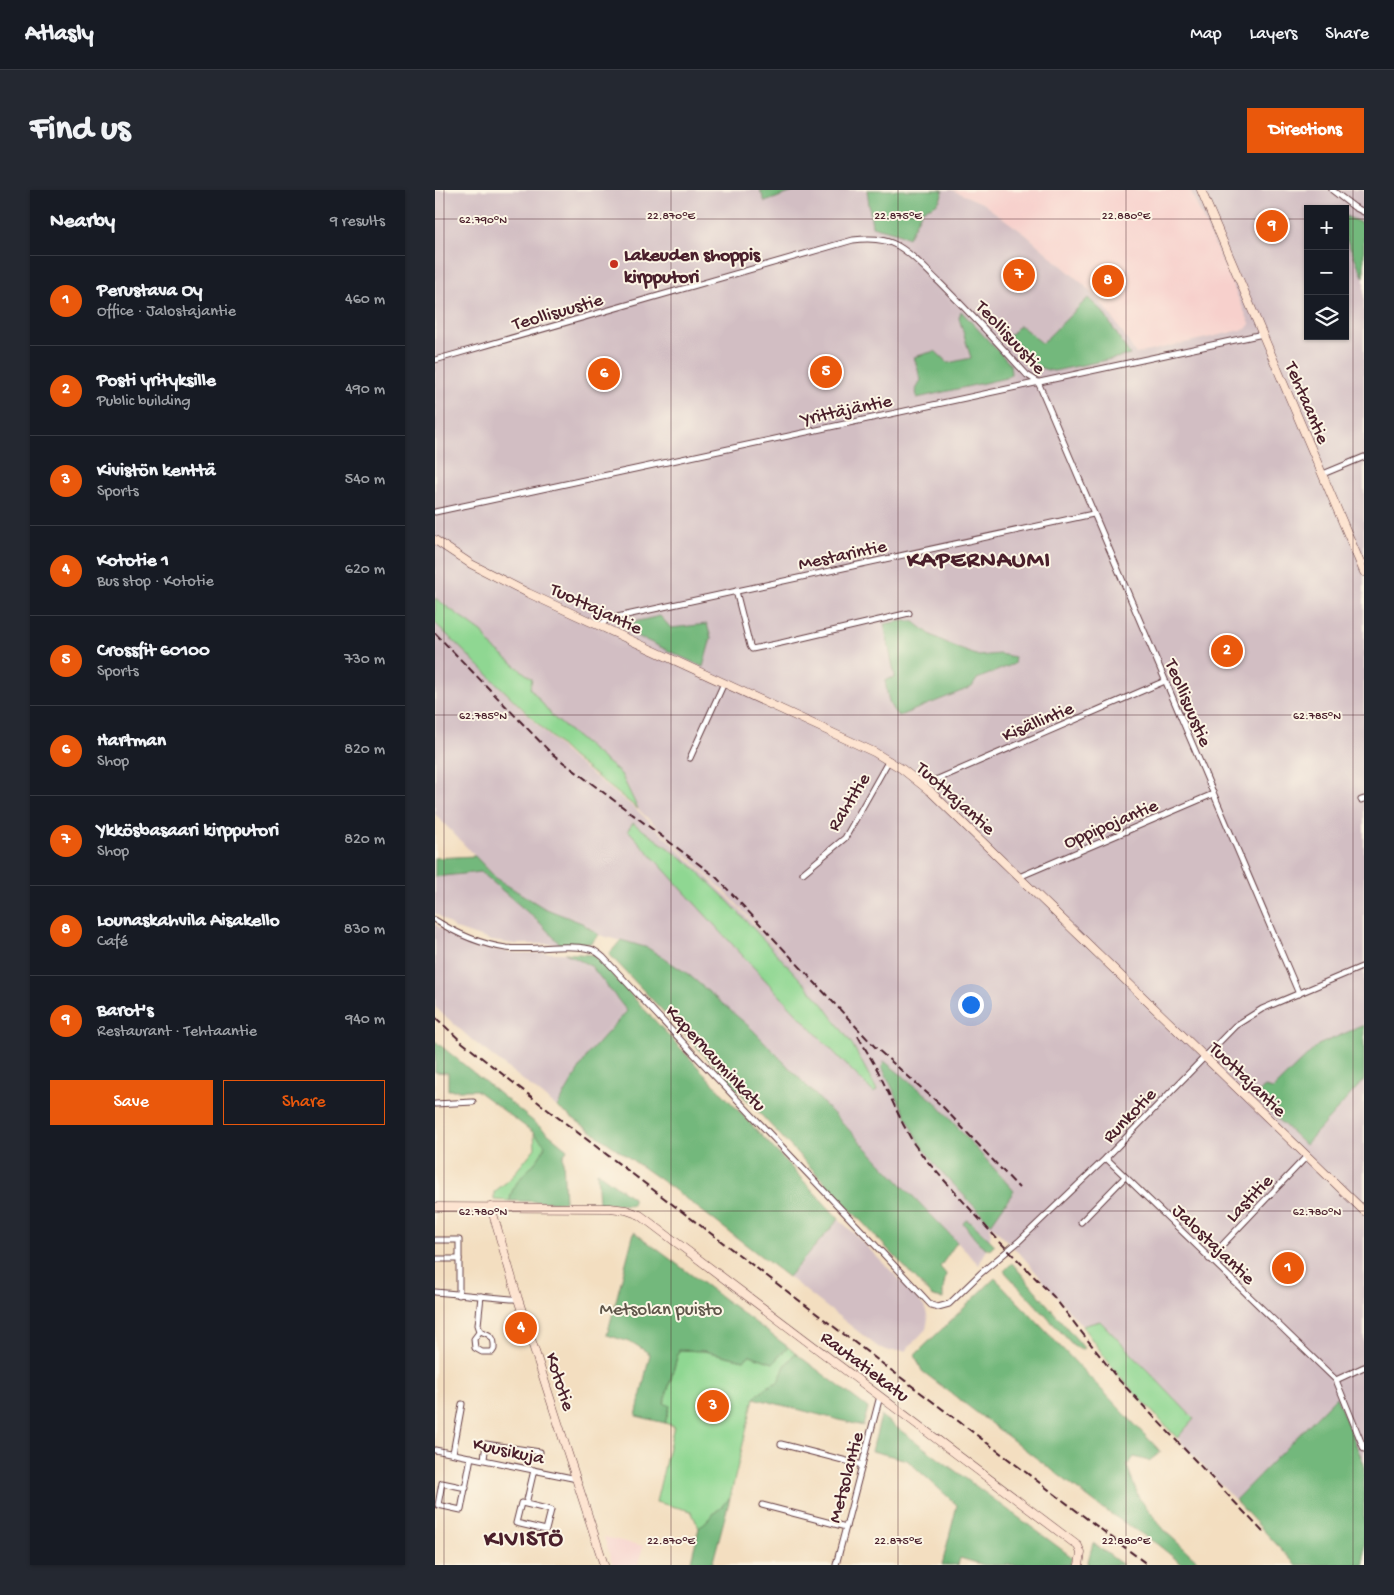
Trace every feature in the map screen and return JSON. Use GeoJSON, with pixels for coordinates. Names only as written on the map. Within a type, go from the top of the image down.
{"type":"FeatureCollection","features":[{"type":"Feature","properties":{"kind":"street","name":"Tehtaantie"},"geometry":{"type":"LineString","coordinates":[[1201,190],[1364,572]]}},
{"type":"Feature","properties":{"kind":"street"},"geometry":{"type":"LineString","coordinates":[[1332,190],[1354,207],[1364,212]]}},
{"type":"Feature","properties":{"kind":"street","name":"Teollisuustie"},"geometry":{"type":"LineString","coordinates":[[435,360],[853,240],[868,238],[883,241],[897,246],[911,255],[965,308],[1027,374],[1038,382],[1299,994]]}},
{"type":"Feature","properties":{"kind":"street","name":"Yrittäjäntie"},"geometry":{"type":"LineString","coordinates":[[435,512],[1263,334]]}},
{"type":"Feature","properties":{"kind":"street"},"geometry":{"type":"LineString","coordinates":[[1323,474],[1364,457]]}},
{"type":"Feature","properties":{"kind":"street","name":"Mestarintie"},"geometry":{"type":"LineString","coordinates":[[599,626],[608,619],[1093,514]]}},
{"type":"Feature","properties":{"kind":"street","name":"Tuottajantie"},"geometry":{"type":"LineString","coordinates":[[435,540],[471,564],[599,626],[874,752],[889,760],[921,783],[1364,1211]]}},
{"type":"Feature","properties":{"kind":"street"},"geometry":{"type":"LineString","coordinates":[[736,591],[749,646],[752,648],[909,613]]}},
{"type":"Feature","properties":{"kind":"street","name":"Kisällintie"},"geometry":{"type":"LineString","coordinates":[[921,783],[938,779],[1165,681]]}},
{"type":"Feature","properties":{"kind":"street"},"geometry":{"type":"LineString","coordinates":[[690,758],[724,683]]}},
{"type":"Feature","properties":{"kind":"street","name":"Rahtitie"},"geometry":{"type":"LineString","coordinates":[[803,873],[845,838],[889,760]]}},
{"type":"Feature","properties":{"kind":"street","name":"Oppipojantie"},"geometry":{"type":"LineString","coordinates":[[1019,877],[1213,794]]}},
{"type":"Feature","properties":{"kind":"street","name":"Kapernauminkatu"},"geometry":{"type":"LineString","coordinates":[[435,920],[455,932],[494,946],[592,949],[603,957],[931,1305]]}},
{"type":"Feature","properties":{"kind":"street","name":"Runkotie"},"geometry":{"type":"LineString","coordinates":[[931,1305],[938,1307],[949,1304],[981,1273],[1018,1242],[1106,1158],[1235,1026],[1249,1016],[1364,966]]}},
{"type":"Feature","properties":{"kind":"street"},"geometry":{"type":"LineString","coordinates":[[435,1104],[473,1102]]}},
{"type":"Feature","properties":{"kind":"street","name":"Lastitie"},"geometry":{"type":"LineString","coordinates":[[1209,1259],[1307,1156]]}},
{"type":"Feature","properties":{"kind":"street","name":"Jalostajantie"},"geometry":{"type":"LineString","coordinates":[[1106,1158],[1336,1380],[1364,1449]]}},
{"type":"Feature","properties":{"kind":"street"},"geometry":{"type":"LineString","coordinates":[[1081,1222],[1125,1177]]}},
{"type":"Feature","properties":{"kind":"street"},"geometry":{"type":"LineString","coordinates":[[435,1207],[491,1207]]}},
{"type":"Feature","properties":{"kind":"street","name":"Rautatiekatu"},"geometry":{"type":"LineString","coordinates":[[491,1207],[626,1210],[640,1215],[1078,1546],[1081,1552],[1079,1565]]}},
{"type":"Feature","properties":{"kind":"street","name":"Kototie"},"geometry":{"type":"LineString","coordinates":[[491,1207],[518,1299],[605,1565]]}},
{"type":"Feature","properties":{"kind":"street"},"geometry":{"type":"LineString","coordinates":[[435,1240],[459,1240],[459,1295]]}},
{"type":"Feature","properties":{"kind":"street"},"geometry":{"type":"LineString","coordinates":[[435,1259],[459,1259]]}},
{"type":"Feature","properties":{"kind":"street"},"geometry":{"type":"LineString","coordinates":[[435,1292],[518,1299]]}},
{"type":"Feature","properties":{"kind":"street"},"geometry":{"type":"LineString","coordinates":[[480,1331],[474,1339],[475,1348],[482,1352],[492,1352],[494,1350],[491,1334],[480,1331],[477,1325],[481,1296]]}},
{"type":"Feature","properties":{"kind":"street"},"geometry":{"type":"LineString","coordinates":[[1336,1380],[1364,1367]]}},
{"type":"Feature","properties":{"kind":"street","name":"Metsolantie"},"geometry":{"type":"LineString","coordinates":[[836,1565],[880,1396]]}},
{"type":"Feature","properties":{"kind":"street"},"geometry":{"type":"LineString","coordinates":[[453,1453],[462,1404]]}},
{"type":"Feature","properties":{"kind":"street"},"geometry":{"type":"LineString","coordinates":[[484,1459],[486,1444],[540,1452]]}},
{"type":"Feature","properties":{"kind":"street"},"geometry":{"type":"LineString","coordinates":[[781,1444],[862,1465]]}},
{"type":"Feature","properties":{"kind":"street","name":"Kuusikuja"},"geometry":{"type":"LineString","coordinates":[[435,1450],[577,1479]]}},
{"type":"Feature","properties":{"kind":"street"},"geometry":{"type":"LineString","coordinates":[[466,1488],[442,1483],[438,1505],[461,1510],[466,1488],[471,1457]]}},
{"type":"Feature","properties":{"kind":"street"},"geometry":{"type":"LineString","coordinates":[[526,1504],[534,1470]]}},
{"type":"Feature","properties":{"kind":"street"},"geometry":{"type":"LineString","coordinates":[[521,1503],[526,1504],[551,1510],[546,1530],[516,1523],[521,1503]]}},
{"type":"Feature","properties":{"kind":"street"},"geometry":{"type":"LineString","coordinates":[[762,1505],[846,1527]]}},
{"type":"Feature","properties":{"kind":"shaded area"},"geometry":{"type":"Polygon","coordinates":[[[435,190],[952,190],[982,203],[1025,234],[1083,284],[1109,312],[1136,354],[1246,329],[1250,324],[1190,190],[1364,190],[1364,1464],[1336,1397],[1235,1500],[1118,1375],[1082,1326],[1023,1257],[991,1225],[990,1241],[979,1265],[752,1029],[648,948],[599,935],[582,923],[544,908],[497,879],[435,814],[435,190]],[[478,665],[570,757],[637,810],[729,898],[832,1007],[730,897],[638,809],[571,756],[478,665]]]}},
{"type":"Feature","properties":{"kind":"shaded area"},"geometry":{"type":"Polygon","coordinates":[[[952,190],[1190,190],[1250,324],[1249,327],[1136,354],[1109,312],[1083,284],[1025,234],[982,203],[952,190]]]}},
{"type":"Feature","properties":{"kind":"shaded area"},"geometry":{"type":"Polygon","coordinates":[[[481,872],[540,923],[560,944],[515,944],[492,941],[456,929],[435,913],[435,877],[481,872]]]}},
{"type":"Feature","properties":{"kind":"shaded area"},"geometry":{"type":"Polygon","coordinates":[[[435,924],[450,935],[490,949],[519,953],[565,953],[591,966],[627,1011],[588,1054],[557,1107],[472,1040],[435,1007],[435,924]]]}},
{"type":"Feature","properties":{"kind":"shaded area"},"geometry":{"type":"Polygon","coordinates":[[[839,1219],[913,1293],[925,1308],[928,1319],[926,1329],[905,1351],[890,1351],[878,1347],[788,1277],[839,1219]]]}},
{"type":"Feature","properties":{"kind":"shaded area"},"geometry":{"type":"Polygon","coordinates":[[[604,1537],[643,1546],[638,1565],[613,1565],[604,1537]]]}},
{"type":"Feature","properties":{"kind":"green space"},"geometry":{"type":"Polygon","coordinates":[[[760,190],[798,190],[765,202],[760,190]]]}},
{"type":"Feature","properties":{"kind":"green space"},"geometry":{"type":"Polygon","coordinates":[[[867,190],[943,190],[941,198],[937,203],[923,209],[908,238],[898,233],[872,226],[867,190]]]}},
{"type":"Feature","properties":{"kind":"green space"},"geometry":{"type":"Polygon","coordinates":[[[1349,218],[1364,224],[1364,278],[1349,245],[1349,218]]]}},
{"type":"Feature","properties":{"kind":"green space"},"geometry":{"type":"Polygon","coordinates":[[[1088,298],[1103,312],[1130,355],[1054,371],[1046,370],[1033,364],[1007,338],[1020,325],[1042,343],[1088,298]]]}},
{"type":"Feature","properties":{"kind":"green space"},"geometry":{"type":"Polygon","coordinates":[[[961,311],[1010,364],[1011,374],[1006,378],[917,398],[916,390],[921,380],[914,357],[935,351],[948,363],[971,358],[959,318],[961,311]]]}},
{"type":"Feature","properties":{"kind":"green space"},"geometry":{"type":"Polygon","coordinates":[[[435,598],[483,633],[491,646],[532,679],[530,688],[554,718],[621,774],[638,809],[571,756],[435,623],[435,598]]]}},
{"type":"Feature","properties":{"kind":"green space"},"geometry":{"type":"Polygon","coordinates":[[[660,616],[671,628],[707,624],[711,638],[703,667],[635,635],[632,627],[634,622],[660,616]]]}},
{"type":"Feature","properties":{"kind":"green space"},"geometry":{"type":"Polygon","coordinates":[[[913,621],[931,635],[979,656],[999,654],[1015,657],[1014,664],[977,679],[972,687],[899,716],[890,705],[886,690],[885,680],[895,677],[884,624],[913,621]]]}},
{"type":"Feature","properties":{"kind":"green space"},"geometry":{"type":"Polygon","coordinates":[[[633,823],[689,863],[726,899],[823,1004],[852,1044],[877,1090],[874,1093],[780,996],[628,830],[633,823]]]}},
{"type":"Feature","properties":{"kind":"green space"},"geometry":{"type":"Polygon","coordinates":[[[475,856],[497,879],[544,908],[582,923],[599,935],[591,943],[560,944],[540,923],[481,872],[435,877],[435,858],[475,856]]]}},
{"type":"Feature","properties":{"kind":"green space"},"geometry":{"type":"Polygon","coordinates":[[[621,940],[648,948],[688,974],[752,1029],[957,1242],[940,1267],[946,1274],[943,1299],[933,1297],[609,954],[621,940]]]}},
{"type":"Feature","properties":{"kind":"green space"},"geometry":{"type":"Polygon","coordinates":[[[565,953],[594,955],[839,1219],[788,1277],[672,1188],[557,1107],[588,1054],[627,1011],[591,966],[565,953]]]}},
{"type":"Feature","properties":{"kind":"green space"},"geometry":{"type":"Polygon","coordinates":[[[1364,1025],[1364,1080],[1305,1145],[1254,1096],[1265,1087],[1273,1089],[1318,1045],[1364,1025]]]}},
{"type":"Feature","properties":{"kind":"green space"},"geometry":{"type":"Polygon","coordinates":[[[435,1041],[567,1149],[563,1157],[565,1202],[510,1201],[515,1185],[538,1159],[545,1145],[534,1133],[476,1090],[448,1090],[448,1073],[435,1072],[435,1041]]]}},
{"type":"Feature","properties":{"kind":"green space"},"geometry":{"type":"Polygon","coordinates":[[[884,1061],[934,1101],[1014,1191],[991,1224],[936,1166],[919,1142],[882,1067],[884,1061]]]}},
{"type":"Feature","properties":{"kind":"green space"},"geometry":{"type":"Polygon","coordinates":[[[534,1133],[545,1145],[538,1159],[515,1186],[510,1201],[494,1200],[494,1192],[509,1180],[535,1148],[534,1133]]]}},
{"type":"Feature","properties":{"kind":"green space"},"geometry":{"type":"Polygon","coordinates":[[[597,1172],[633,1198],[633,1205],[599,1203],[597,1172]]]}},
{"type":"Feature","properties":{"kind":"green space"},"geometry":{"type":"Polygon","coordinates":[[[966,1220],[972,1223],[995,1245],[990,1250],[981,1245],[963,1223],[966,1220]]]}},
{"type":"Feature","properties":{"kind":"green space","name":"Metsolan puisto"},"geometry":{"type":"Polygon","coordinates":[[[634,1232],[788,1347],[773,1363],[750,1355],[744,1360],[704,1351],[679,1350],[664,1403],[670,1406],[665,1423],[636,1416],[650,1354],[633,1343],[607,1335],[634,1232]]]}},
{"type":"Feature","properties":{"kind":"green space"},"geometry":{"type":"Polygon","coordinates":[[[1012,1263],[1084,1348],[1081,1350],[1073,1345],[1004,1271],[1012,1263]]]}},
{"type":"Feature","properties":{"kind":"green space"},"geometry":{"type":"Polygon","coordinates":[[[995,1278],[1161,1452],[1149,1461],[1134,1457],[1127,1466],[1139,1498],[1166,1532],[1202,1565],[1183,1565],[1157,1544],[1102,1508],[922,1371],[915,1355],[995,1278]]]}},
{"type":"Feature","properties":{"kind":"green space"},"geometry":{"type":"Polygon","coordinates":[[[1100,1321],[1194,1419],[1177,1438],[1118,1375],[1082,1326],[1100,1321]]]}},
{"type":"Feature","properties":{"kind":"green space"},"geometry":{"type":"Polygon","coordinates":[[[788,1347],[795,1353],[785,1366],[778,1382],[765,1388],[754,1398],[730,1498],[699,1528],[691,1511],[656,1502],[674,1426],[665,1423],[670,1406],[664,1404],[679,1350],[704,1351],[744,1360],[750,1355],[773,1363],[788,1347]]]}},
{"type":"Feature","properties":{"kind":"green space"},"geometry":{"type":"Polygon","coordinates":[[[795,1353],[868,1408],[863,1426],[754,1398],[765,1388],[778,1382],[785,1366],[795,1353]]]}},
{"type":"Feature","properties":{"kind":"green space"},"geometry":{"type":"Polygon","coordinates":[[[1336,1397],[1364,1464],[1364,1565],[1296,1565],[1235,1500],[1336,1397]]]}},
{"type":"Feature","properties":{"kind":"green space"},"geometry":{"type":"Polygon","coordinates":[[[881,1416],[1072,1557],[1070,1565],[984,1565],[960,1558],[958,1565],[942,1565],[957,1505],[907,1460],[872,1451],[881,1416]]]}},
{"type":"Feature","properties":{"kind":"green space"},"geometry":{"type":"Polygon","coordinates":[[[730,1498],[712,1565],[690,1565],[699,1528],[730,1498]]]}},
{"type":"Feature","properties":{"kind":"green space"},"geometry":{"type":"Polygon","coordinates":[[[1093,1543],[1123,1565],[1087,1565],[1093,1543]]]}},
{"type":"Feature","properties":{"kind":"railway"},"geometry":{"type":"LineString","coordinates":[[435,633],[551,753],[716,877],[876,1048],[943,1107],[1019,1188]]}},
{"type":"Feature","properties":{"kind":"railway"},"geometry":{"type":"LineString","coordinates":[[435,1017],[463,1043],[548,1110],[1148,1565]]}},
{"type":"Feature","properties":{"kind":"railway"},"geometry":{"type":"LineString","coordinates":[[858,1036],[878,1071],[903,1124],[926,1160],[998,1240],[1054,1297],[1118,1379],[1263,1532]]}},
{"type":"Feature","properties":{"kind":"place","name":"Barot's"},"geometry":{"type":"Point","coordinates":[1272,226]}},
{"type":"Feature","properties":{"kind":"place","name":"Lakeuden shoppis kirpputori"},"geometry":{"type":"Point","coordinates":[614,264]}},
{"type":"Feature","properties":{"kind":"place","name":"Ykkösbasaari kirpputori"},"geometry":{"type":"Point","coordinates":[1019,275]}},
{"type":"Feature","properties":{"kind":"place","name":"Lounaskahvila Aisakello"},"geometry":{"type":"Point","coordinates":[1108,281]}},
{"type":"Feature","properties":{"kind":"place","name":"Crossfit 60100"},"geometry":{"type":"Point","coordinates":[826,372]}},
{"type":"Feature","properties":{"kind":"place","name":"Hartman"},"geometry":{"type":"Point","coordinates":[604,374]}},
{"type":"Feature","properties":{"kind":"place","name":"Posti yrityksille"},"geometry":{"type":"Point","coordinates":[1227,651]}},
{"type":"Feature","properties":{"kind":"place","name":"Perustava Oy"},"geometry":{"type":"Point","coordinates":[1288,1268]}},
{"type":"Feature","properties":{"kind":"place","name":"Kototie 1"},"geometry":{"type":"Point","coordinates":[521,1328]}},
{"type":"Feature","properties":{"kind":"place","name":"Kivistön kenttä"},"geometry":{"type":"Point","coordinates":[713,1406]}},
{"type":"Feature","properties":{"kind":"district","name":"KAPERNAUMI"},"geometry":{"type":"Point","coordinates":[979,558]}},
{"type":"Feature","properties":{"kind":"district","name":"KIVISTÖ"},"geometry":{"type":"Point","coordinates":[524,1537]}}]}
